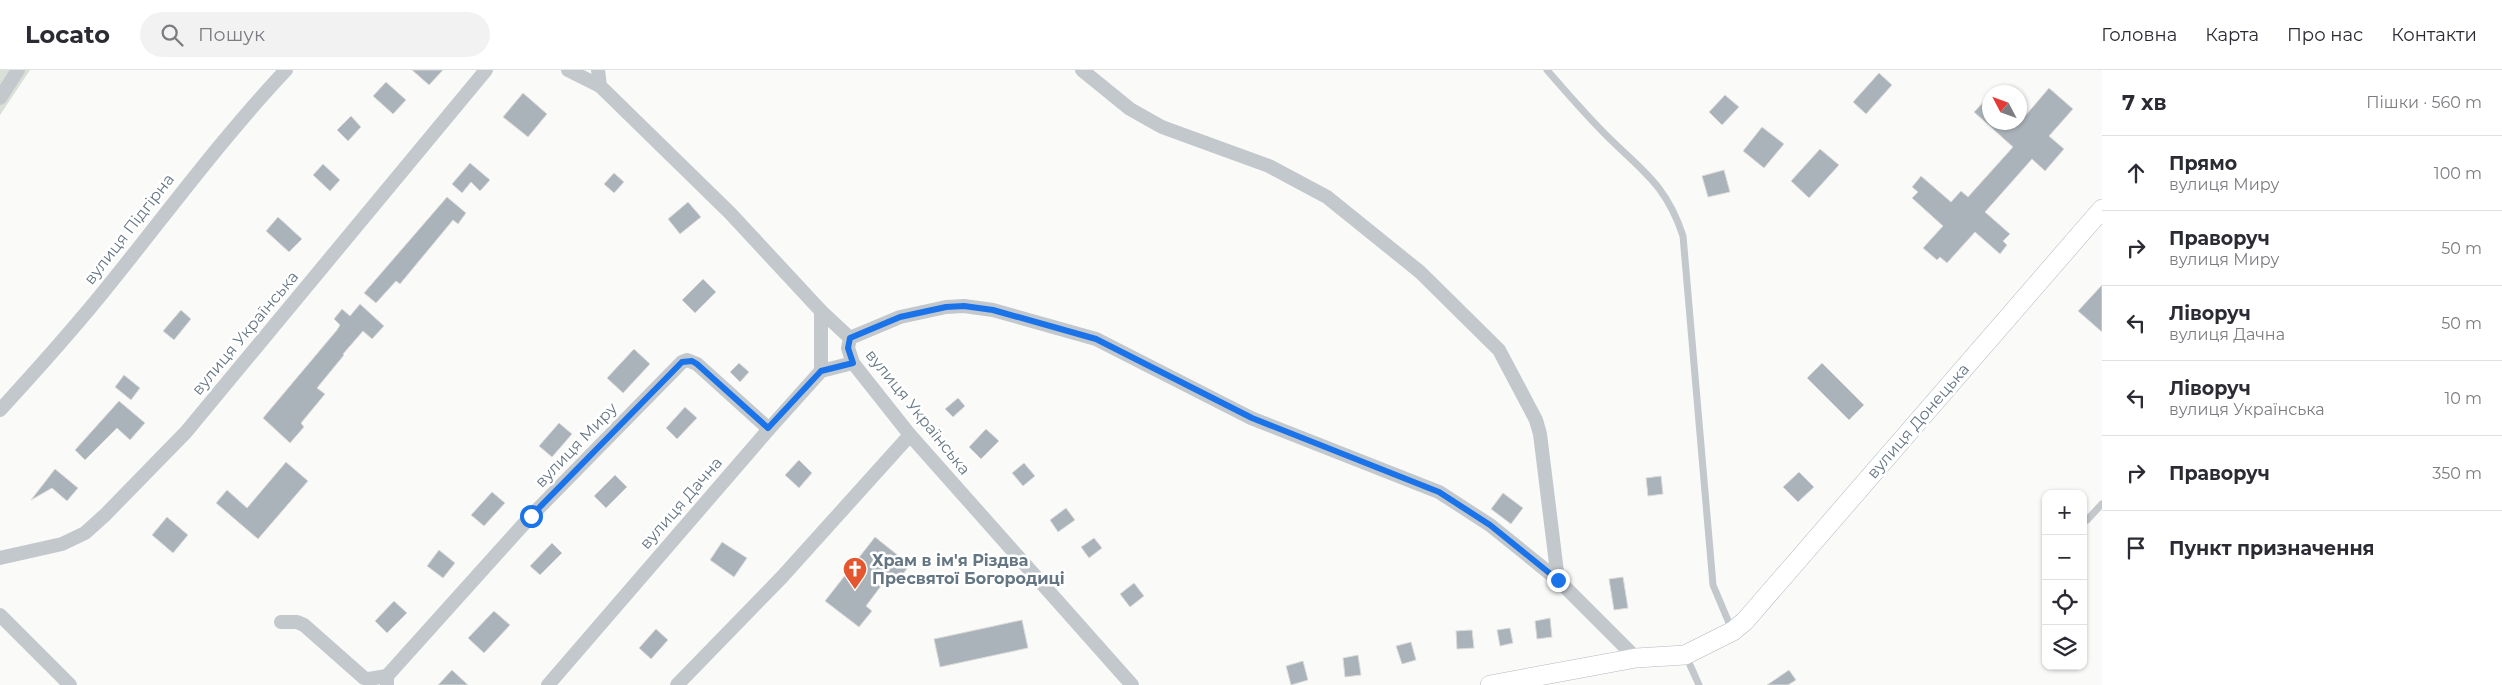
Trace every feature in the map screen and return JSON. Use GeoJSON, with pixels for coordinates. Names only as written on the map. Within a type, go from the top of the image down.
{"type":"FeatureCollection","features":[{"type":"Feature","properties":{"kind":"street"},"geometry":{"type":"LineString","coordinates":[[0,98],[18,70]]}},
{"type":"Feature","properties":{"kind":"street","name":"вулиця Підгірна"},"geometry":{"type":"LineString","coordinates":[[0,410],[100,296],[186,185],[286,70]]}},
{"type":"Feature","properties":{"kind":"street","name":"вулиця Українська"},"geometry":{"type":"LineString","coordinates":[[568,70],[600,86],[730,214],[821,311],[850,338],[848,348],[853,363],[910,435],[1132,685]]}},
{"type":"Feature","properties":{"kind":"street"},"geometry":{"type":"LineString","coordinates":[[598,70],[600,86]]}},
{"type":"Feature","properties":{"kind":"street"},"geometry":{"type":"LineString","coordinates":[[1082,70],[1130,109],[1162,127],[1269,166],[1327,197],[1420,272],[1499,350],[1536,420],[1540,434],[1558,580]]}},
{"type":"Feature","properties":{"kind":"street","name":"вулиця Українська"},"geometry":{"type":"LineString","coordinates":[[0,558],[62,544],[85,534],[105,515],[186,432],[485,73]]}},
{"type":"Feature","properties":{"kind":"street","name":"вулиця Донецька"},"geometry":{"type":"LineString","coordinates":[[1685,655],[1733,631],[1745,622],[2102,209]]}},
{"type":"Feature","properties":{"kind":"street"},"geometry":{"type":"LineString","coordinates":[[850,338],[900,317],[946,307],[964,306],[993,310],[1096,339],[1252,418],[1439,492],[1490,525],[1558,580],[1636,658]]}},
{"type":"Feature","properties":{"kind":"street"},"geometry":{"type":"LineString","coordinates":[[821,311],[821,371],[853,363]]}},
{"type":"Feature","properties":{"kind":"street","name":"вулиця Миру"},"geometry":{"type":"LineString","coordinates":[[387,680],[531,516],[682,362],[692,361],[697,364],[768,428]]}},
{"type":"Feature","properties":{"kind":"street","name":"вулиця Дачна"},"geometry":{"type":"LineString","coordinates":[[548,685],[768,428],[821,371]]}},
{"type":"Feature","properties":{"kind":"street"},"geometry":{"type":"LineString","coordinates":[[677,685],[782,577],[910,435]]}},
{"type":"Feature","properties":{"kind":"street"},"geometry":{"type":"LineString","coordinates":[[0,615],[70,685]]}},
{"type":"Feature","properties":{"kind":"street"},"geometry":{"type":"LineString","coordinates":[[281,622],[304,624],[364,678],[387,680]]}},
{"type":"Feature","properties":{"kind":"street"},"geometry":{"type":"LineString","coordinates":[[1490,685],[1636,658],[1685,655]]}},
{"type":"Feature","properties":{"kind":"lane"},"geometry":{"type":"LineString","coordinates":[[1547,70],[1606,136],[1658,183],[1676,214],[1683,236],[1713,585],[1733,631]]}},
{"type":"Feature","properties":{"kind":"lane"},"geometry":{"type":"LineString","coordinates":[[2087,520],[2102,504]]}},
{"type":"Feature","properties":{"kind":"lane"},"geometry":{"type":"LineString","coordinates":[[1685,655],[1699,685]]}},
{"type":"Feature","properties":{"kind":"shaded area"},"geometry":{"type":"Polygon","coordinates":[[[0,70],[30,70],[0,115],[0,70]]]}},
{"type":"Feature","properties":{"kind":"building"},"geometry":{"type":"Polygon","coordinates":[[[412,70],[443,70],[429,85],[412,70]]]}},
{"type":"Feature","properties":{"kind":"building"},"geometry":{"type":"Polygon","coordinates":[[[1879,73],[1892,85],[1866,114],[1853,102],[1879,73]]]}},
{"type":"Feature","properties":{"kind":"building"},"geometry":{"type":"Polygon","coordinates":[[[386,82],[406,100],[393,114],[373,96],[386,82]]]}},
{"type":"Feature","properties":{"kind":"building"},"geometry":{"type":"Polygon","coordinates":[[[2049,88],[2073,109],[2049,136],[2064,149],[2045,171],[2032,159],[1985,212],[2010,234],[2003,241],[2007,245],[2000,254],[1975,232],[1947,263],[1940,257],[1937,260],[1923,248],[1943,226],[1912,198],[1918,192],[1912,187],[1921,176],[1951,202],[1961,191],[1968,197],[2013,147],[1994,130],[2027,130],[2027,114],[2049,88]]]}},
{"type":"Feature","properties":{"kind":"building"},"geometry":{"type":"Polygon","coordinates":[[[523,93],[547,114],[528,137],[503,117],[523,93]]]}},
{"type":"Feature","properties":{"kind":"building"},"geometry":{"type":"Polygon","coordinates":[[[1725,95],[1739,107],[1722,125],[1709,112],[1725,95]]]}},
{"type":"Feature","properties":{"kind":"building"},"geometry":{"type":"Polygon","coordinates":[[[1982,104],[1982,119],[1974,112],[1982,104]]]}},
{"type":"Feature","properties":{"kind":"building"},"geometry":{"type":"Polygon","coordinates":[[[351,116],[361,127],[348,141],[337,130],[351,116]]]}},
{"type":"Feature","properties":{"kind":"building"},"geometry":{"type":"Polygon","coordinates":[[[1762,127],[1784,144],[1764,168],[1743,151],[1762,127]]]}},
{"type":"Feature","properties":{"kind":"building"},"geometry":{"type":"Polygon","coordinates":[[[1820,149],[1839,165],[1809,198],[1791,181],[1820,149]]]}},
{"type":"Feature","properties":{"kind":"building"},"geometry":{"type":"Polygon","coordinates":[[[470,163],[490,180],[480,191],[471,182],[462,193],[452,184],[470,163]]]}},
{"type":"Feature","properties":{"kind":"building"},"geometry":{"type":"Polygon","coordinates":[[[323,164],[340,180],[330,191],[313,175],[323,164]]]}},
{"type":"Feature","properties":{"kind":"building"},"geometry":{"type":"Polygon","coordinates":[[[1724,170],[1730,192],[1708,197],[1702,176],[1724,170]]]}},
{"type":"Feature","properties":{"kind":"building"},"geometry":{"type":"Polygon","coordinates":[[[614,173],[624,182],[614,193],[604,184],[614,173]]]}},
{"type":"Feature","properties":{"kind":"building"},"geometry":{"type":"Polygon","coordinates":[[[447,197],[466,213],[458,224],[453,220],[400,284],[396,281],[376,303],[364,293],[447,197]]]}},
{"type":"Feature","properties":{"kind":"building"},"geometry":{"type":"Polygon","coordinates":[[[688,202],[701,217],[680,234],[668,219],[688,202]]]}},
{"type":"Feature","properties":{"kind":"building"},"geometry":{"type":"Polygon","coordinates":[[[278,217],[302,239],[289,252],[266,231],[278,217]]]}},
{"type":"Feature","properties":{"kind":"building"},"geometry":{"type":"Polygon","coordinates":[[[703,279],[716,292],[695,313],[682,300],[703,279]]]}},
{"type":"Feature","properties":{"kind":"building"},"geometry":{"type":"Polygon","coordinates":[[[2102,285],[2102,332],[2078,311],[2102,285]]]}},
{"type":"Feature","properties":{"kind":"building"},"geometry":{"type":"Polygon","coordinates":[[[360,304],[384,326],[372,339],[363,331],[343,354],[317,388],[325,394],[301,423],[304,427],[290,443],[263,418],[337,330],[340,325],[334,319],[342,309],[350,316],[360,304]]]}},
{"type":"Feature","properties":{"kind":"building"},"geometry":{"type":"Polygon","coordinates":[[[181,310],[191,319],[174,340],[163,331],[181,310]]]}},
{"type":"Feature","properties":{"kind":"building"},"geometry":{"type":"Polygon","coordinates":[[[634,349],[650,364],[623,393],[607,378],[634,349]]]}},
{"type":"Feature","properties":{"kind":"building"},"geometry":{"type":"Polygon","coordinates":[[[739,363],[749,372],[740,382],[730,372],[739,363]]]}},
{"type":"Feature","properties":{"kind":"building"},"geometry":{"type":"Polygon","coordinates":[[[1822,363],[1864,405],[1849,420],[1807,378],[1822,363]]]}},
{"type":"Feature","properties":{"kind":"building"},"geometry":{"type":"Polygon","coordinates":[[[124,375],[140,388],[131,400],[115,387],[124,375]]]}},
{"type":"Feature","properties":{"kind":"building"},"geometry":{"type":"Polygon","coordinates":[[[958,398],[965,406],[953,417],[945,409],[958,398]]]}},
{"type":"Feature","properties":{"kind":"building"},"geometry":{"type":"Polygon","coordinates":[[[119,401],[145,423],[130,440],[117,428],[85,460],[75,450],[119,401]]]}},
{"type":"Feature","properties":{"kind":"building"},"geometry":{"type":"Polygon","coordinates":[[[685,407],[697,418],[677,439],[666,428],[685,407]]]}},
{"type":"Feature","properties":{"kind":"building"},"geometry":{"type":"Polygon","coordinates":[[[559,423],[572,434],[552,457],[539,446],[559,423]]]}},
{"type":"Feature","properties":{"kind":"building"},"geometry":{"type":"Polygon","coordinates":[[[986,429],[999,441],[981,459],[969,447],[986,429]]]}},
{"type":"Feature","properties":{"kind":"building"},"geometry":{"type":"Polygon","coordinates":[[[799,460],[812,473],[799,488],[785,475],[799,460]]]}},
{"type":"Feature","properties":{"kind":"building"},"geometry":{"type":"Polygon","coordinates":[[[286,462],[308,481],[258,539],[216,503],[227,490],[247,508],[286,462]]]}},
{"type":"Feature","properties":{"kind":"building"},"geometry":{"type":"Polygon","coordinates":[[[1024,463],[1035,476],[1023,486],[1012,473],[1024,463]]]}},
{"type":"Feature","properties":{"kind":"building"},"geometry":{"type":"Polygon","coordinates":[[[55,469],[78,488],[67,501],[52,488],[31,500],[55,469]]]}},
{"type":"Feature","properties":{"kind":"building"},"geometry":{"type":"Polygon","coordinates":[[[1799,472],[1814,487],[1798,502],[1783,487],[1799,472]]]}},
{"type":"Feature","properties":{"kind":"building"},"geometry":{"type":"Polygon","coordinates":[[[615,475],[627,487],[606,508],[594,496],[615,475]]]}},
{"type":"Feature","properties":{"kind":"building"},"geometry":{"type":"Polygon","coordinates":[[[1661,476],[1663,494],[1648,496],[1646,478],[1661,476]]]}},
{"type":"Feature","properties":{"kind":"building"},"geometry":{"type":"Polygon","coordinates":[[[492,492],[505,503],[484,526],[471,515],[492,492]]]}},
{"type":"Feature","properties":{"kind":"building"},"geometry":{"type":"Polygon","coordinates":[[[1503,493],[1523,508],[1511,524],[1491,509],[1503,493]]]}},
{"type":"Feature","properties":{"kind":"building"},"geometry":{"type":"Polygon","coordinates":[[[1066,508],[1075,520],[1058,532],[1050,520],[1066,508]]]}},
{"type":"Feature","properties":{"kind":"building"},"geometry":{"type":"Polygon","coordinates":[[[167,517],[188,535],[173,553],[152,535],[167,517]]]}},
{"type":"Feature","properties":{"kind":"building","name":"Храм в ім'я Різдва Пресвятої Богородиці"},"geometry":{"type":"Polygon","coordinates":[[[875,537],[910,565],[898,580],[890,574],[866,606],[872,611],[859,627],[825,601],[875,537]]]}},
{"type":"Feature","properties":{"kind":"building"},"geometry":{"type":"Polygon","coordinates":[[[1094,538],[1102,548],[1089,558],[1081,547],[1094,538]]]}},
{"type":"Feature","properties":{"kind":"building"},"geometry":{"type":"Polygon","coordinates":[[[722,542],[747,558],[734,577],[710,560],[722,542]]]}},
{"type":"Feature","properties":{"kind":"building"},"geometry":{"type":"Polygon","coordinates":[[[552,543],[562,553],[540,575],[530,566],[552,543]]]}},
{"type":"Feature","properties":{"kind":"building"},"geometry":{"type":"Polygon","coordinates":[[[439,550],[455,563],[443,578],[427,566],[439,550]]]}},
{"type":"Feature","properties":{"kind":"building"},"geometry":{"type":"Polygon","coordinates":[[[1623,577],[1628,608],[1614,610],[1609,579],[1623,577]]]}},
{"type":"Feature","properties":{"kind":"building"},"geometry":{"type":"Polygon","coordinates":[[[1134,583],[1144,596],[1130,607],[1120,594],[1134,583]]]}},
{"type":"Feature","properties":{"kind":"building"},"geometry":{"type":"Polygon","coordinates":[[[394,601],[407,613],[387,633],[375,621],[394,601]]]}},
{"type":"Feature","properties":{"kind":"building"},"geometry":{"type":"Polygon","coordinates":[[[494,611],[510,625],[484,653],[468,638],[494,611]]]}},
{"type":"Feature","properties":{"kind":"building"},"geometry":{"type":"Polygon","coordinates":[[[1550,618],[1552,637],[1537,639],[1535,621],[1550,618]]]}},
{"type":"Feature","properties":{"kind":"building"},"geometry":{"type":"Polygon","coordinates":[[[1022,620],[1028,648],[940,667],[934,639],[1022,620]]]}},
{"type":"Feature","properties":{"kind":"building"},"geometry":{"type":"Polygon","coordinates":[[[1510,628],[1513,643],[1500,646],[1497,630],[1510,628]]]}},
{"type":"Feature","properties":{"kind":"building"},"geometry":{"type":"Polygon","coordinates":[[[656,629],[668,640],[651,659],[639,648],[656,629]]]}},
{"type":"Feature","properties":{"kind":"building"},"geometry":{"type":"Polygon","coordinates":[[[1472,630],[1474,648],[1457,649],[1456,631],[1472,630]]]}},
{"type":"Feature","properties":{"kind":"building"},"geometry":{"type":"Polygon","coordinates":[[[1411,642],[1416,660],[1402,664],[1396,646],[1411,642]]]}},
{"type":"Feature","properties":{"kind":"building"},"geometry":{"type":"Polygon","coordinates":[[[1358,655],[1361,675],[1345,677],[1343,658],[1358,655]]]}},
{"type":"Feature","properties":{"kind":"building"},"geometry":{"type":"Polygon","coordinates":[[[1303,661],[1308,680],[1291,685],[1286,666],[1303,661]]]}},
{"type":"Feature","properties":{"kind":"building"},"geometry":{"type":"Polygon","coordinates":[[[452,670],[468,685],[438,685],[452,670]]]}},
{"type":"Feature","properties":{"kind":"building"},"geometry":{"type":"Polygon","coordinates":[[[1789,670],[1796,680],[1788,685],[1767,685],[1789,670]]]}},
{"type":"Feature","properties":{"kind":"place","name":"Храм в ім'я Різдва Пресвятої Богородиці"},"geometry":{"type":"Point","coordinates":[855,590]}},
{"type":"Feature","properties":{"kind":"route"},"geometry":{"type":"LineString","coordinates":[[531,516],[682,362],[687,360],[697,364],[768,428],[821,371],[853,363],[848,348],[850,338],[900,317],[946,307],[964,306],[993,310],[1014,318],[1096,339],[1252,418],[1439,492],[1490,525],[1558,580]]}}]}
